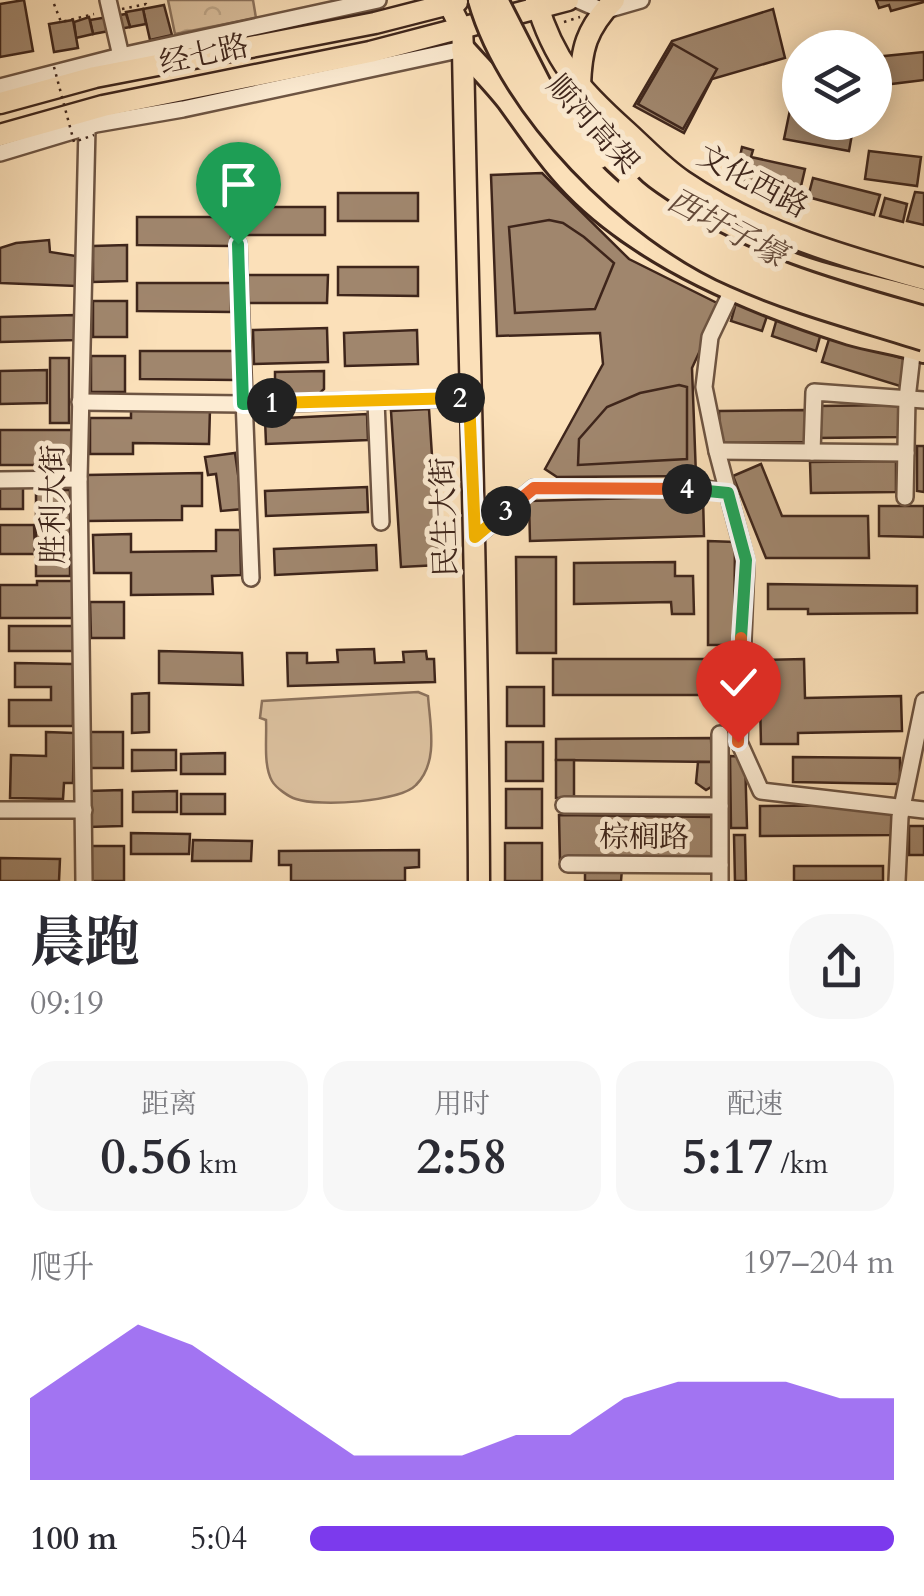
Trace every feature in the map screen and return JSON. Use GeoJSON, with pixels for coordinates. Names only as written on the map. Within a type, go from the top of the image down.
{"type":"FeatureCollection","features":[{"type":"Feature","properties":{"kind":"highway","name":"顺河高架"},"geometry":{"type":"LineString","coordinates":[[480,0],[524,94],[576,156],[623,202],[666,235],[733,274],[921,351]]}},
{"type":"Feature","properties":{"kind":"highway","name":"顺河高架"},"geometry":{"type":"LineString","coordinates":[[496,0],[541,88],[588,145],[635,193],[694,233],[741,258],[799,282],[924,318]]}},
{"type":"Feature","properties":{"kind":"highway"},"geometry":{"type":"LineString","coordinates":[[467,35],[506,98],[574,185],[600,210],[702,275],[754,300],[854,334],[921,351]]}},
{"type":"Feature","properties":{"kind":"highway"},"geometry":{"type":"LineString","coordinates":[[580,90],[590,114],[614,143],[650,177],[729,233],[770,256],[924,302]]}},
{"type":"Feature","properties":{"kind":"main road","name":"经七路"},"geometry":{"type":"LineString","coordinates":[[0,134],[103,106],[467,35],[568,0]]}},
{"type":"Feature","properties":{"kind":"main road","name":"经七路"},"geometry":{"type":"LineString","coordinates":[[0,103],[96,77],[375,24],[447,2]]}},
{"type":"Feature","properties":{"kind":"main road"},"geometry":{"type":"LineString","coordinates":[[447,2],[467,35]]}},
{"type":"Feature","properties":{"kind":"main road"},"geometry":{"type":"LineString","coordinates":[[580,90],[580,54],[589,32],[608,5]]}},
{"type":"Feature","properties":{"kind":"main road","name":"文化西路"},"geometry":{"type":"LineString","coordinates":[[535,12],[580,90],[681,180],[748,219],[824,250],[924,279]]}},
{"type":"Feature","properties":{"kind":"main road","name":"民生大街"},"geometry":{"type":"LineString","coordinates":[[467,35],[469,398],[475,537],[479,881]]}},
{"type":"Feature","properties":{"kind":"street"},"geometry":{"type":"LineString","coordinates":[[0,87],[349,3],[378,0]]}},
{"type":"Feature","properties":{"kind":"street"},"geometry":{"type":"LineString","coordinates":[[578,0],[608,5],[641,0]]}},
{"type":"Feature","properties":{"kind":"street"},"geometry":{"type":"LineString","coordinates":[[109,6],[120,56]]}},
{"type":"Feature","properties":{"kind":"street"},"geometry":{"type":"LineString","coordinates":[[0,152],[467,35]]}},
{"type":"Feature","properties":{"kind":"street","name":"胜利大街"},"geometry":{"type":"LineString","coordinates":[[84,881],[79,479],[91,131]]}},
{"type":"Feature","properties":{"kind":"street"},"geometry":{"type":"LineString","coordinates":[[238,244],[251,578]]}},
{"type":"Feature","properties":{"kind":"street"},"geometry":{"type":"LineString","coordinates":[[655,257],[729,297],[921,351],[906,399],[906,497]]}},
{"type":"Feature","properties":{"kind":"street"},"geometry":{"type":"LineString","coordinates":[[729,297],[710,337],[704,387],[746,560],[738,742],[761,791],[924,810]]}},
{"type":"Feature","properties":{"kind":"street"},"geometry":{"type":"LineString","coordinates":[[812,452],[814,392],[924,400]]}},
{"type":"Feature","properties":{"kind":"street"},"geometry":{"type":"LineString","coordinates":[[80,402],[243,404],[469,398]]}},
{"type":"Feature","properties":{"kind":"street"},"geometry":{"type":"LineString","coordinates":[[376,400],[381,522]]}},
{"type":"Feature","properties":{"kind":"street"},"geometry":{"type":"LineString","coordinates":[[717,452],[906,452]]}},
{"type":"Feature","properties":{"kind":"street"},"geometry":{"type":"LineString","coordinates":[[0,480],[79,479]]}},
{"type":"Feature","properties":{"kind":"street"},"geometry":{"type":"LineString","coordinates":[[475,537],[534,488]]}},
{"type":"Feature","properties":{"kind":"street"},"geometry":{"type":"LineString","coordinates":[[707,489],[728,493]]}},
{"type":"Feature","properties":{"kind":"street"},"geometry":{"type":"LineString","coordinates":[[897,881],[902,807],[924,702]]}},
{"type":"Feature","properties":{"kind":"street"},"geometry":{"type":"LineString","coordinates":[[720,734],[720,873]]}},
{"type":"Feature","properties":{"kind":"street"},"geometry":{"type":"LineString","coordinates":[[564,805],[720,806]]}},
{"type":"Feature","properties":{"kind":"street"},"geometry":{"type":"LineString","coordinates":[[0,810],[84,810]]}},
{"type":"Feature","properties":{"kind":"street","name":"棕榈路"},"geometry":{"type":"LineString","coordinates":[[568,864],[720,873]]}},
{"type":"Feature","properties":{"kind":"path"},"geometry":{"type":"LineString","coordinates":[[54,4],[62,22],[109,6],[148,4]]}},
{"type":"Feature","properties":{"kind":"path"},"geometry":{"type":"LineString","coordinates":[[535,12],[608,5]]}},
{"type":"Feature","properties":{"kind":"path"},"geometry":{"type":"LineString","coordinates":[[54,67],[74,142],[91,131]]}},
{"type":"Feature","properties":{"kind":"path"},"geometry":{"type":"LineString","coordinates":[[534,488],[707,489]]}},
{"type":"Feature","properties":{"kind":"green space"},"geometry":{"type":"Polygon","coordinates":[[[168,0],[253,0],[256,18],[175,34],[168,0]]]}},
{"type":"Feature","properties":{"kind":"green space"},"geometry":{"type":"Polygon","coordinates":[[[418,692],[428,696],[430,754],[423,776],[407,791],[377,799],[322,803],[293,798],[272,781],[266,759],[266,720],[260,718],[262,701],[418,692]]]}},
{"type":"Feature","properties":{"kind":"building"},"geometry":{"type":"Polygon","coordinates":[[[24,0],[33,51],[0,57],[0,4],[24,0]]]}},
{"type":"Feature","properties":{"kind":"building"},"geometry":{"type":"Polygon","coordinates":[[[876,0],[924,2],[891,11],[889,5],[879,8],[876,0]]]}},
{"type":"Feature","properties":{"kind":"building"},"geometry":{"type":"Polygon","coordinates":[[[164,5],[172,35],[150,40],[143,9],[164,5]]]}},
{"type":"Feature","properties":{"kind":"building"},"geometry":{"type":"Polygon","coordinates":[[[143,9],[146,24],[130,27],[126,12],[143,9]]]}},
{"type":"Feature","properties":{"kind":"building"},"geometry":{"type":"Polygon","coordinates":[[[773,9],[782,59],[712,79],[684,133],[634,106],[672,41],[773,9]]]}},
{"type":"Feature","properties":{"kind":"building"},"geometry":{"type":"Polygon","coordinates":[[[126,14],[130,27],[93,34],[90,20],[126,14]]]}},
{"type":"Feature","properties":{"kind":"building"},"geometry":{"type":"Polygon","coordinates":[[[89,17],[93,34],[76,38],[74,22],[89,17]]]}},
{"type":"Feature","properties":{"kind":"building"},"geometry":{"type":"Polygon","coordinates":[[[73,20],[78,48],[54,52],[49,24],[73,20]]]}},
{"type":"Feature","properties":{"kind":"building"},"geometry":{"type":"Polygon","coordinates":[[[673,44],[717,69],[683,129],[638,104],[673,44]]]}},
{"type":"Feature","properties":{"kind":"building"},"geometry":{"type":"Polygon","coordinates":[[[924,52],[924,80],[892,84],[892,55],[924,52]]]}},
{"type":"Feature","properties":{"kind":"building"},"geometry":{"type":"Polygon","coordinates":[[[789,140],[851,140],[849,151],[789,140]]]}},
{"type":"Feature","properties":{"kind":"building"},"geometry":{"type":"Polygon","coordinates":[[[742,147],[753,150],[751,157],[805,169],[799,195],[735,180],[742,147]]]}},
{"type":"Feature","properties":{"kind":"building"},"geometry":{"type":"Polygon","coordinates":[[[869,151],[921,157],[917,186],[865,179],[869,151]]]}},
{"type":"Feature","properties":{"kind":"building"},"geometry":{"type":"Polygon","coordinates":[[[542,173],[629,259],[721,305],[692,368],[696,476],[557,477],[545,469],[603,364],[600,333],[497,336],[491,175],[542,173]]]}},
{"type":"Feature","properties":{"kind":"building"},"geometry":{"type":"Polygon","coordinates":[[[813,178],[880,195],[874,215],[808,197],[813,178]]]}},
{"type":"Feature","properties":{"kind":"building"},"geometry":{"type":"Polygon","coordinates":[[[915,192],[924,193],[924,225],[907,221],[915,192]]]}},
{"type":"Feature","properties":{"kind":"building"},"geometry":{"type":"Polygon","coordinates":[[[338,193],[418,193],[418,221],[338,221],[338,193]]]}},
{"type":"Feature","properties":{"kind":"building"},"geometry":{"type":"Polygon","coordinates":[[[885,198],[907,204],[903,222],[880,216],[885,198]]]}},
{"type":"Feature","properties":{"kind":"building"},"geometry":{"type":"Polygon","coordinates":[[[245,207],[325,207],[325,235],[245,235],[245,207]]]}},
{"type":"Feature","properties":{"kind":"building"},"geometry":{"type":"Polygon","coordinates":[[[137,217],[231,217],[231,246],[137,245],[137,217]]]}},
{"type":"Feature","properties":{"kind":"building"},"geometry":{"type":"Polygon","coordinates":[[[549,220],[563,223],[614,263],[595,309],[515,313],[509,227],[549,220]]]}},
{"type":"Feature","properties":{"kind":"building"},"geometry":{"type":"Polygon","coordinates":[[[49,240],[50,252],[76,256],[76,286],[0,283],[0,248],[49,240]]]}},
{"type":"Feature","properties":{"kind":"building"},"geometry":{"type":"Polygon","coordinates":[[[127,245],[127,281],[93,282],[93,246],[127,245]]]}},
{"type":"Feature","properties":{"kind":"building"},"geometry":{"type":"Polygon","coordinates":[[[338,267],[418,267],[418,296],[338,295],[338,267]]]}},
{"type":"Feature","properties":{"kind":"building"},"geometry":{"type":"Polygon","coordinates":[[[247,275],[328,275],[327,303],[247,303],[247,275]]]}},
{"type":"Feature","properties":{"kind":"building"},"geometry":{"type":"Polygon","coordinates":[[[137,283],[231,283],[231,312],[137,311],[137,283]]]}},
{"type":"Feature","properties":{"kind":"building"},"geometry":{"type":"Polygon","coordinates":[[[93,301],[127,301],[127,337],[93,337],[93,301]]]}},
{"type":"Feature","properties":{"kind":"building"},"geometry":{"type":"Polygon","coordinates":[[[736,303],[768,313],[762,331],[731,321],[736,303]]]}},
{"type":"Feature","properties":{"kind":"building"},"geometry":{"type":"Polygon","coordinates":[[[75,315],[76,340],[0,342],[0,317],[75,315]]]}},
{"type":"Feature","properties":{"kind":"building"},"geometry":{"type":"Polygon","coordinates":[[[777,318],[821,333],[816,351],[772,336],[777,318]]]}},
{"type":"Feature","properties":{"kind":"building"},"geometry":{"type":"Polygon","coordinates":[[[327,328],[328,362],[254,364],[253,330],[327,328]]]}},
{"type":"Feature","properties":{"kind":"building"},"geometry":{"type":"Polygon","coordinates":[[[417,330],[418,364],[345,366],[344,333],[417,330]]]}},
{"type":"Feature","properties":{"kind":"building"},"geometry":{"type":"Polygon","coordinates":[[[830,336],[908,360],[900,386],[822,362],[830,336]]]}},
{"type":"Feature","properties":{"kind":"building"},"geometry":{"type":"Polygon","coordinates":[[[140,351],[235,351],[235,380],[140,379],[140,351]]]}},
{"type":"Feature","properties":{"kind":"building"},"geometry":{"type":"Polygon","coordinates":[[[91,356],[125,356],[125,392],[91,392],[91,356]]]}},
{"type":"Feature","properties":{"kind":"building"},"geometry":{"type":"Polygon","coordinates":[[[50,358],[69,358],[69,423],[50,423],[50,358]]]}},
{"type":"Feature","properties":{"kind":"building"},"geometry":{"type":"Polygon","coordinates":[[[47,370],[47,403],[0,404],[0,371],[47,370]]]}},
{"type":"Feature","properties":{"kind":"building"},"geometry":{"type":"Polygon","coordinates":[[[324,371],[324,389],[318,395],[289,395],[275,388],[275,372],[324,371]]]}},
{"type":"Feature","properties":{"kind":"building"},"geometry":{"type":"Polygon","coordinates":[[[687,387],[687,459],[578,465],[579,439],[607,407],[640,393],[687,387]]]}},
{"type":"Feature","properties":{"kind":"building"},"geometry":{"type":"Polygon","coordinates":[[[901,405],[902,437],[816,438],[816,406],[901,405]]]}},
{"type":"Feature","properties":{"kind":"building"},"geometry":{"type":"Polygon","coordinates":[[[131,408],[210,409],[209,444],[133,443],[133,454],[90,454],[90,418],[131,418],[131,408]]]}},
{"type":"Feature","properties":{"kind":"building"},"geometry":{"type":"Polygon","coordinates":[[[429,409],[439,565],[401,567],[391,411],[429,409]]]}},
{"type":"Feature","properties":{"kind":"building"},"geometry":{"type":"Polygon","coordinates":[[[805,410],[806,442],[720,443],[719,411],[805,410]]]}},
{"type":"Feature","properties":{"kind":"building"},"geometry":{"type":"Polygon","coordinates":[[[367,414],[368,440],[266,444],[265,419],[367,414]]]}},
{"type":"Feature","properties":{"kind":"building"},"geometry":{"type":"Polygon","coordinates":[[[0,430],[74,430],[74,465],[0,465],[0,430]]]}},
{"type":"Feature","properties":{"kind":"building"},"geometry":{"type":"Polygon","coordinates":[[[917,446],[924,446],[924,492],[917,491],[917,446]]]}},
{"type":"Feature","properties":{"kind":"building"},"geometry":{"type":"Polygon","coordinates":[[[235,453],[243,509],[221,511],[216,474],[208,475],[205,457],[235,453]]]}},
{"type":"Feature","properties":{"kind":"building"},"geometry":{"type":"Polygon","coordinates":[[[896,461],[896,492],[811,493],[810,462],[896,461]]]}},
{"type":"Feature","properties":{"kind":"building"},"geometry":{"type":"Polygon","coordinates":[[[761,464],[782,516],[868,516],[869,558],[766,558],[733,476],[761,464]]]}},
{"type":"Feature","properties":{"kind":"building"},"geometry":{"type":"Polygon","coordinates":[[[202,473],[202,506],[182,506],[182,520],[87,521],[86,475],[202,473]]]}},
{"type":"Feature","properties":{"kind":"building"},"geometry":{"type":"Polygon","coordinates":[[[0,486],[23,486],[23,509],[0,509],[0,486]]]}},
{"type":"Feature","properties":{"kind":"building"},"geometry":{"type":"Polygon","coordinates":[[[367,487],[368,512],[266,516],[265,491],[367,487]]]}},
{"type":"Feature","properties":{"kind":"building"},"geometry":{"type":"Polygon","coordinates":[[[36,490],[70,490],[70,576],[36,576],[36,490]]]}},
{"type":"Feature","properties":{"kind":"building"},"geometry":{"type":"Polygon","coordinates":[[[703,496],[704,536],[530,541],[529,501],[703,496]]]}},
{"type":"Feature","properties":{"kind":"building"},"geometry":{"type":"Polygon","coordinates":[[[879,506],[924,506],[924,537],[879,536],[879,506]]]}},
{"type":"Feature","properties":{"kind":"building"},"geometry":{"type":"Polygon","coordinates":[[[0,525],[34,525],[35,554],[0,554],[0,525]]]}},
{"type":"Feature","properties":{"kind":"building"},"geometry":{"type":"Polygon","coordinates":[[[216,530],[240,530],[241,575],[212,576],[213,594],[131,595],[131,573],[94,573],[93,535],[131,534],[131,552],[216,551],[216,530]]]}},
{"type":"Feature","properties":{"kind":"building"},"geometry":{"type":"Polygon","coordinates":[[[708,541],[735,542],[734,645],[708,645],[708,541]]]}},
{"type":"Feature","properties":{"kind":"building"},"geometry":{"type":"Polygon","coordinates":[[[376,545],[377,570],[275,575],[274,549],[376,545]]]}},
{"type":"Feature","properties":{"kind":"building"},"geometry":{"type":"Polygon","coordinates":[[[516,557],[556,557],[556,653],[517,653],[516,557]]]}},
{"type":"Feature","properties":{"kind":"building"},"geometry":{"type":"Polygon","coordinates":[[[675,562],[675,576],[693,576],[694,614],[672,614],[671,602],[574,604],[574,563],[675,562]]]}},
{"type":"Feature","properties":{"kind":"building"},"geometry":{"type":"Polygon","coordinates":[[[37,581],[73,581],[73,618],[0,618],[0,585],[37,585],[37,581]]]}},
{"type":"Feature","properties":{"kind":"building"},"geometry":{"type":"Polygon","coordinates":[[[768,584],[917,586],[917,613],[808,614],[808,609],[768,609],[768,584]]]}},
{"type":"Feature","properties":{"kind":"building"},"geometry":{"type":"Polygon","coordinates":[[[90,602],[124,602],[124,638],[91,638],[90,602]]]}},
{"type":"Feature","properties":{"kind":"building"},"geometry":{"type":"Polygon","coordinates":[[[9,626],[73,626],[73,651],[9,651],[9,626]]]}},
{"type":"Feature","properties":{"kind":"building"},"geometry":{"type":"Polygon","coordinates":[[[374,649],[375,663],[404,662],[403,652],[426,651],[427,659],[434,659],[435,682],[288,686],[287,653],[307,653],[307,663],[338,662],[337,650],[374,649]]]}},
{"type":"Feature","properties":{"kind":"building"},"geometry":{"type":"Polygon","coordinates":[[[159,651],[242,653],[243,685],[159,683],[159,651]]]}},
{"type":"Feature","properties":{"kind":"building"},"geometry":{"type":"Polygon","coordinates":[[[553,659],[727,659],[727,695],[553,695],[553,659]]]}},
{"type":"Feature","properties":{"kind":"building"},"geometry":{"type":"Polygon","coordinates":[[[804,659],[805,698],[901,696],[902,731],[798,733],[798,744],[761,744],[759,660],[804,659]]]}},
{"type":"Feature","properties":{"kind":"building"},"geometry":{"type":"Polygon","coordinates":[[[15,663],[73,664],[73,726],[9,726],[9,700],[51,700],[51,687],[15,687],[15,663]]]}},
{"type":"Feature","properties":{"kind":"building"},"geometry":{"type":"Polygon","coordinates":[[[507,687],[544,687],[544,726],[507,726],[507,687]]]}},
{"type":"Feature","properties":{"kind":"building"},"geometry":{"type":"Polygon","coordinates":[[[149,693],[149,732],[132,733],[132,694],[149,693]]]}},
{"type":"Feature","properties":{"kind":"building"},"geometry":{"type":"Polygon","coordinates":[[[46,732],[74,733],[73,783],[64,783],[63,799],[10,798],[11,755],[46,756],[46,732]]]}},
{"type":"Feature","properties":{"kind":"building"},"geometry":{"type":"Polygon","coordinates":[[[90,732],[123,732],[123,768],[90,768],[90,732]]]}},
{"type":"Feature","properties":{"kind":"building"},"geometry":{"type":"Polygon","coordinates":[[[711,738],[712,762],[556,760],[556,739],[711,738]]]}},
{"type":"Feature","properties":{"kind":"building"},"geometry":{"type":"Polygon","coordinates":[[[506,742],[543,742],[543,781],[506,781],[506,742]]]}},
{"type":"Feature","properties":{"kind":"building"},"geometry":{"type":"Polygon","coordinates":[[[132,750],[176,750],[176,770],[132,771],[132,750]]]}},
{"type":"Feature","properties":{"kind":"building"},"geometry":{"type":"Polygon","coordinates":[[[225,753],[225,774],[181,774],[181,754],[225,753]]]}},
{"type":"Feature","properties":{"kind":"building"},"geometry":{"type":"Polygon","coordinates":[[[730,756],[745,757],[747,828],[731,828],[730,756]]]}},
{"type":"Feature","properties":{"kind":"building"},"geometry":{"type":"Polygon","coordinates":[[[793,757],[900,758],[900,784],[793,782],[793,757]]]}},
{"type":"Feature","properties":{"kind":"building"},"geometry":{"type":"Polygon","coordinates":[[[556,760],[574,760],[574,798],[556,798],[556,760]]]}},
{"type":"Feature","properties":{"kind":"building"},"geometry":{"type":"Polygon","coordinates":[[[698,762],[712,762],[716,784],[706,790],[696,783],[698,762]]]}},
{"type":"Feature","properties":{"kind":"building"},"geometry":{"type":"Polygon","coordinates":[[[506,789],[542,789],[542,828],[506,828],[506,789]]]}},
{"type":"Feature","properties":{"kind":"building"},"geometry":{"type":"Polygon","coordinates":[[[122,790],[122,826],[88,827],[88,791],[122,790]]]}},
{"type":"Feature","properties":{"kind":"building"},"geometry":{"type":"Polygon","coordinates":[[[177,791],[177,812],[133,812],[133,792],[177,791]]]}},
{"type":"Feature","properties":{"kind":"building"},"geometry":{"type":"Polygon","coordinates":[[[181,794],[225,794],[225,814],[181,814],[181,794]]]}},
{"type":"Feature","properties":{"kind":"building"},"geometry":{"type":"Polygon","coordinates":[[[893,805],[893,835],[760,836],[760,806],[893,805]]]}},
{"type":"Feature","properties":{"kind":"building"},"geometry":{"type":"Polygon","coordinates":[[[559,815],[712,817],[713,862],[560,861],[559,815]]]}},
{"type":"Feature","properties":{"kind":"building"},"geometry":{"type":"Polygon","coordinates":[[[909,826],[924,826],[924,855],[909,855],[909,826]]]}},
{"type":"Feature","properties":{"kind":"building"},"geometry":{"type":"Polygon","coordinates":[[[131,833],[190,834],[189,854],[131,854],[131,833]]]}},
{"type":"Feature","properties":{"kind":"building"},"geometry":{"type":"Polygon","coordinates":[[[734,835],[745,835],[746,881],[735,881],[734,835]]]}},
{"type":"Feature","properties":{"kind":"building"},"geometry":{"type":"Polygon","coordinates":[[[193,840],[252,841],[251,861],[192,861],[193,840]]]}},
{"type":"Feature","properties":{"kind":"building"},"geometry":{"type":"Polygon","coordinates":[[[505,843],[542,843],[542,881],[505,881],[505,843]]]}},
{"type":"Feature","properties":{"kind":"building"},"geometry":{"type":"Polygon","coordinates":[[[90,846],[124,846],[124,881],[90,881],[90,846]]]}},
{"type":"Feature","properties":{"kind":"building"},"geometry":{"type":"Polygon","coordinates":[[[419,850],[419,867],[405,868],[405,881],[291,881],[291,865],[279,865],[279,851],[419,850]]]}},
{"type":"Feature","properties":{"kind":"building"},"geometry":{"type":"Polygon","coordinates":[[[0,858],[60,859],[59,881],[0,881],[0,858]]]}},
{"type":"Feature","properties":{"kind":"building"},"geometry":{"type":"Polygon","coordinates":[[[794,866],[883,866],[883,881],[794,881],[794,866]]]}},
{"type":"Feature","properties":{"kind":"building"},"geometry":{"type":"Polygon","coordinates":[[[585,869],[622,869],[621,881],[585,881],[585,869]]]}},
{"type":"Feature","properties":{"kind":"route"},"geometry":{"type":"LineString","coordinates":[[238,244],[243,404],[469,398],[475,537],[534,488],[707,489],[728,493],[746,560],[738,742]]}},
{"type":"Feature","properties":{"kind":"water label","name":"西圩子壕"},"geometry":{"type":"Point","coordinates":[727,227]}}]}
